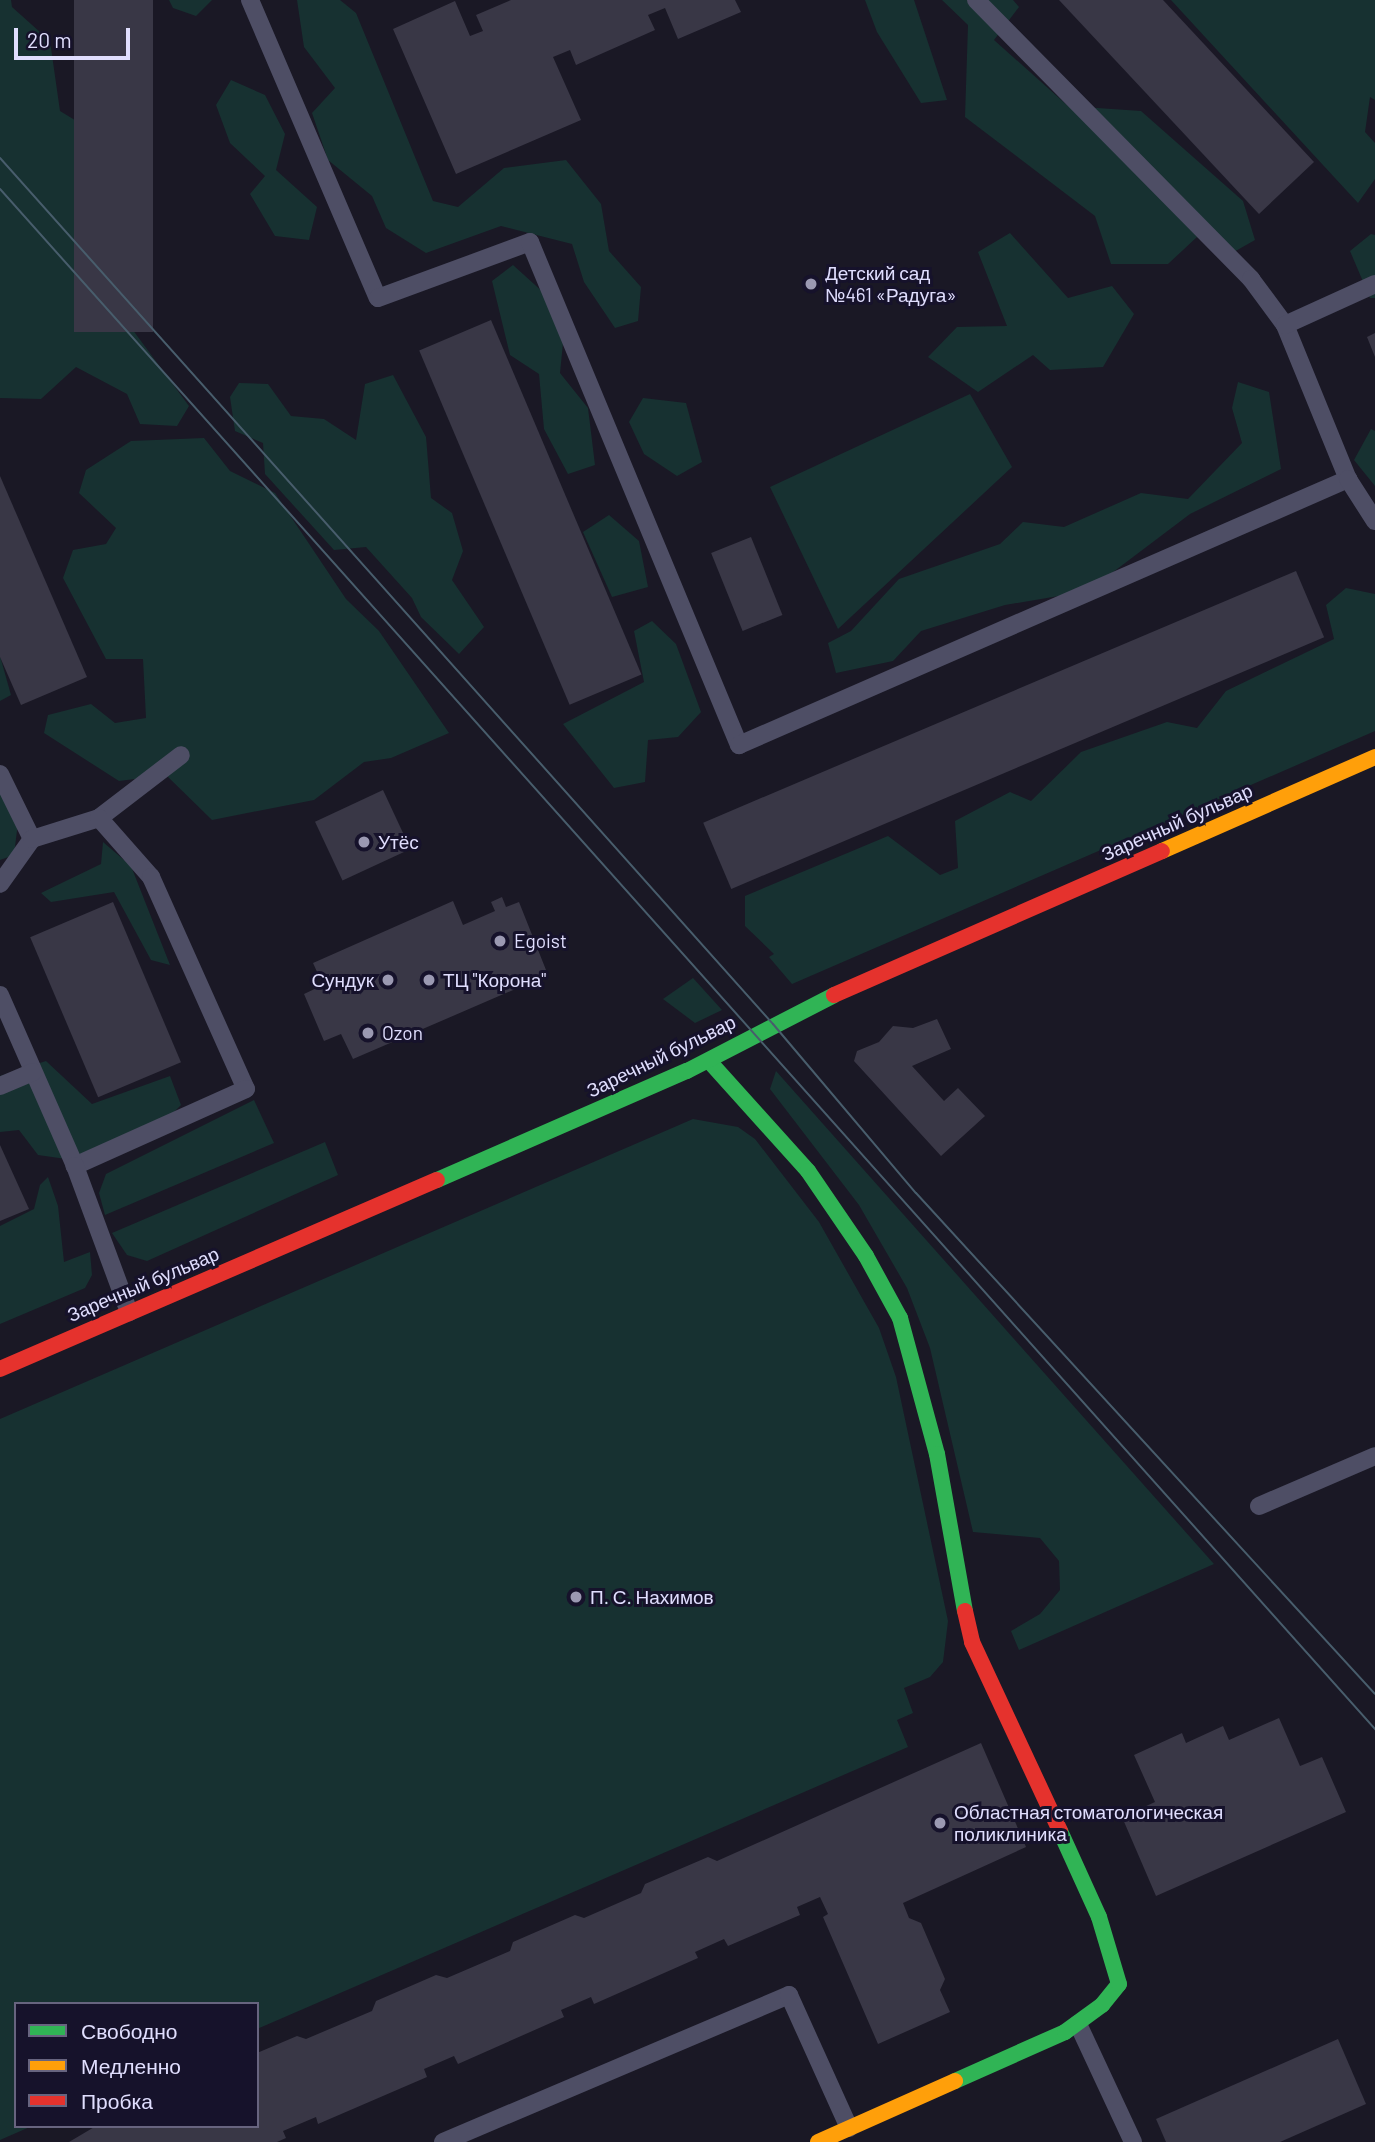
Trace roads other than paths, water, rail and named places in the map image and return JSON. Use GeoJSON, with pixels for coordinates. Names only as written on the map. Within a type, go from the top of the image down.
{"type":"FeatureCollection","features":[{"type":"Feature","properties":{"kind":"street","name":"Заречный бульвар"},"geometry":{"type":"LineString","coordinates":[[0,1369],[709,1061],[798,1011],[1375,757]]}},
{"type":"Feature","properties":{"kind":"street"},"geometry":{"type":"LineString","coordinates":[[709,1061],[808,1171],[866,1256],[900,1318],[937,1454],[949,1541],[972,1642],[1099,1917],[1119,1984],[1102,2006],[1078,2024],[818,2142]]}},
{"type":"Feature","properties":{"kind":"lane"},"geometry":{"type":"LineString","coordinates":[[250,0],[379,298],[530,242],[739,745],[1348,479]]}},
{"type":"Feature","properties":{"kind":"lane"},"geometry":{"type":"LineString","coordinates":[[976,0],[1251,279],[1285,325],[1348,479],[1375,521]]}},
{"type":"Feature","properties":{"kind":"lane"},"geometry":{"type":"LineString","coordinates":[[1285,325],[1375,284]]}},
{"type":"Feature","properties":{"kind":"lane"},"geometry":{"type":"LineString","coordinates":[[0,884],[32,839],[99,818],[181,755]]}},
{"type":"Feature","properties":{"kind":"lane"},"geometry":{"type":"LineString","coordinates":[[0,774],[32,839]]}},
{"type":"Feature","properties":{"kind":"lane"},"geometry":{"type":"LineString","coordinates":[[75,1167],[246,1089],[151,877],[99,818]]}},
{"type":"Feature","properties":{"kind":"lane"},"geometry":{"type":"LineString","coordinates":[[0,995],[75,1167],[130,1312]]}},
{"type":"Feature","properties":{"kind":"lane"},"geometry":{"type":"LineString","coordinates":[[0,1086],[33,1072]]}},
{"type":"Feature","properties":{"kind":"lane"},"geometry":{"type":"LineString","coordinates":[[1259,1506],[1375,1456]]}},
{"type":"Feature","properties":{"kind":"lane"},"geometry":{"type":"LineString","coordinates":[[443,2142],[789,1995],[849,2128]]}},
{"type":"Feature","properties":{"kind":"lane"},"geometry":{"type":"LineString","coordinates":[[1078,2024],[1133,2142]]}},
{"type":"Feature","properties":{"kind":"tram line"},"geometry":{"type":"LineString","coordinates":[[0,158],[773,1024],[916,1193],[1375,1694]]}},
{"type":"Feature","properties":{"kind":"tram line"},"geometry":{"type":"LineString","coordinates":[[0,189],[1375,1729]]}},
{"type":"Feature","properties":{"kind":"place","name":"Детский сад №461 «Радуга»"},"geometry":{"type":"Point","coordinates":[811,284]}},
{"type":"Feature","properties":{"kind":"place","name":"Утёс"},"geometry":{"type":"Point","coordinates":[364,842]}},
{"type":"Feature","properties":{"kind":"place","name":"Egoist"},"geometry":{"type":"Point","coordinates":[500,941]}},
{"type":"Feature","properties":{"kind":"place","name":"Сундук"},"geometry":{"type":"Point","coordinates":[388,980]}},
{"type":"Feature","properties":{"kind":"place","name":"ТЦ \"Корона\""},"geometry":{"type":"Point","coordinates":[429,980]}},
{"type":"Feature","properties":{"kind":"place","name":"Ozon"},"geometry":{"type":"Point","coordinates":[368,1033]}},
{"type":"Feature","properties":{"kind":"place","name":"П. С. Нахимов"},"geometry":{"type":"Point","coordinates":[576,1597]}},
{"type":"Feature","properties":{"kind":"place","name":"Областная стоматологическая поликлиника"},"geometry":{"type":"Point","coordinates":[940,1823]}}]}
